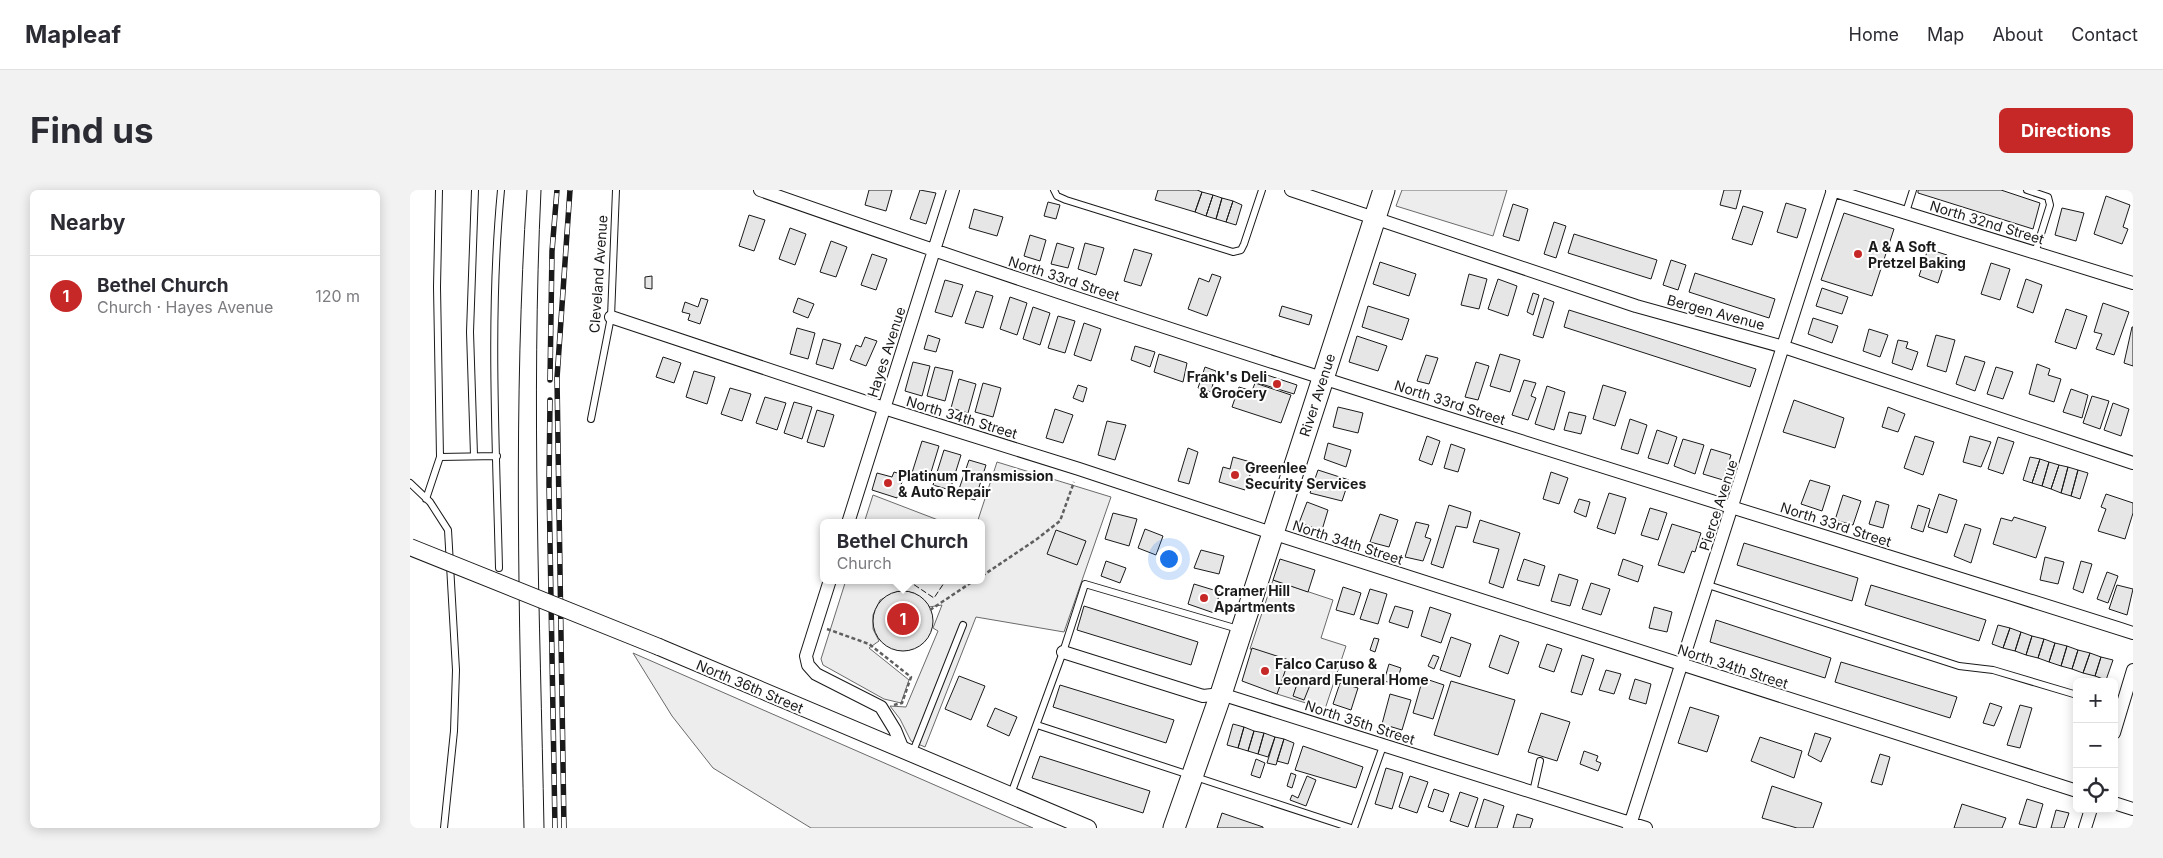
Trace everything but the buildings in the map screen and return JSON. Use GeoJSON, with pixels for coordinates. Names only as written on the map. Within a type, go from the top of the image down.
{"type":"FeatureCollection","features":[{"type":"Feature","properties":{"kind":"main road","name":"River Avenue"},"geometry":{"type":"LineString","coordinates":[[1174,828],[1221,694],[1384,190]]}},
{"type":"Feature","properties":{"kind":"street","name":"North 33rd Street"},"geometry":{"type":"LineString","coordinates":[[760,190],[934,251],[1323,378],[2133,633]]}},
{"type":"Feature","properties":{"kind":"street","name":"Hayes Avenue"},"geometry":{"type":"LineString","coordinates":[[849,519],[953,190]]}},
{"type":"Feature","properties":{"kind":"street","name":"Bergen Avenue"},"geometry":{"type":"LineString","coordinates":[[1291,190],[1636,306],[1784,347],[2133,463]]}},
{"type":"Feature","properties":{"kind":"street","name":"North 32nd Street"},"geometry":{"type":"LineString","coordinates":[[1833,190],[2133,283]]}},
{"type":"Feature","properties":{"kind":"street","name":"Pierce Avenue"},"geometry":{"type":"LineString","coordinates":[[1630,825],[1833,190]]}},
{"type":"Feature","properties":{"kind":"street","name":"North 34th Street"},"geometry":{"type":"LineString","coordinates":[[611,317],[884,408],[1079,469],[1680,665],[2073,790]]}},
{"type":"Feature","properties":{"kind":"street","name":"North 36th Street"},"geometry":{"type":"LineString","coordinates":[[410,547],[659,647],[1088,828]]}},
{"type":"Feature","properties":{"kind":"street"},"geometry":{"type":"LineString","coordinates":[[829,584],[806,656],[808,665],[816,674],[881,707],[908,753]]}},
{"type":"Feature","properties":{"kind":"street","name":"North 35th Street"},"geometry":{"type":"LineString","coordinates":[[1063,652],[1203,696],[1221,694],[1533,792],[1630,825],[1646,828]]}},
{"type":"Feature","properties":{"kind":"street"},"geometry":{"type":"LineString","coordinates":[[2118,706],[2133,670]]}},
{"type":"Feature","properties":{"kind":"street"},"geometry":{"type":"LineString","coordinates":[[2118,804],[2133,809]]}},
{"type":"Feature","properties":{"kind":"street"},"geometry":{"type":"LineString","coordinates":[[2085,828],[2090,813]]}},
{"type":"Feature","properties":{"kind":"lane"},"geometry":{"type":"LineString","coordinates":[[426,498],[440,457],[437,287],[439,190]]}},
{"type":"Feature","properties":{"kind":"lane"},"geometry":{"type":"LineString","coordinates":[[474,455],[470,332],[472,226],[475,190]]}},
{"type":"Feature","properties":{"kind":"lane"},"geometry":{"type":"LineString","coordinates":[[499,568],[495,339],[496,260],[501,190]]}},
{"type":"Feature","properties":{"kind":"lane","name":"Cleveland Avenue"},"geometry":{"type":"LineString","coordinates":[[591,419],[611,317],[616,190]]}},
{"type":"Feature","properties":{"kind":"lane"},"geometry":{"type":"LineString","coordinates":[[1054,190],[1058,196],[1066,200],[1233,252],[1240,250],[1244,244],[1262,190]]}},
{"type":"Feature","properties":{"kind":"lane"},"geometry":{"type":"LineString","coordinates":[[1906,212],[1913,190]]}},
{"type":"Feature","properties":{"kind":"lane"},"geometry":{"type":"LineString","coordinates":[[2027,190],[2048,197],[2050,205],[2035,253]]}},
{"type":"Feature","properties":{"kind":"lane"},"geometry":{"type":"LineString","coordinates":[[440,457],[497,456]]}},
{"type":"Feature","properties":{"kind":"lane"},"geometry":{"type":"LineString","coordinates":[[410,483],[426,498],[448,530],[452,585],[455,688],[454,731],[444,828]]}},
{"type":"Feature","properties":{"kind":"lane"},"geometry":{"type":"LineString","coordinates":[[1011,795],[1063,652],[1085,584],[1241,630]]}},
{"type":"Feature","properties":{"kind":"lane"},"geometry":{"type":"LineString","coordinates":[[1708,585],[1959,666],[1993,670],[2073,694]]}},
{"type":"Feature","properties":{"kind":"lane"},"geometry":{"type":"LineString","coordinates":[[908,753],[963,625]]}},
{"type":"Feature","properties":{"kind":"lane"},"geometry":{"type":"LineString","coordinates":[[1037,725],[1193,774],[1353,828],[1383,746]]}},
{"type":"Feature","properties":{"kind":"lane"},"geometry":{"type":"LineString","coordinates":[[1533,792],[1540,760]]}},
{"type":"Feature","properties":{"kind":"path"},"geometry":{"type":"LineString","coordinates":[[985,574],[1060,521],[1079,469]]}},
{"type":"Feature","properties":{"kind":"path"},"geometry":{"type":"LineString","coordinates":[[930,610],[970,584]]}},
{"type":"Feature","properties":{"kind":"path"},"geometry":{"type":"LineString","coordinates":[[816,626],[869,644],[911,677],[902,703],[881,707]]}},
{"type":"Feature","properties":{"kind":"shaded area"},"geometry":{"type":"Polygon","coordinates":[[[1402,190],[1507,190],[1493,236],[1396,206],[1402,190]]]}},
{"type":"Feature","properties":{"kind":"shaded area"},"geometry":{"type":"Polygon","coordinates":[[[997,462],[1111,497],[1064,632],[976,617],[925,747],[911,741],[900,719],[890,706],[906,707],[938,631],[933,628],[942,605],[929,607],[914,593],[897,592],[880,600],[873,615],[873,629],[879,641],[869,648],[909,680],[901,703],[884,699],[823,665],[821,659],[845,584],[985,584],[985,519],[978,519],[997,462]]]}},
{"type":"Feature","properties":{"kind":"shaded area"},"geometry":{"type":"Polygon","coordinates":[[[873,495],[936,519],[865,519],[873,495]]]}},
{"type":"Feature","properties":{"kind":"shaded area"},"geometry":{"type":"Polygon","coordinates":[[[1273,580],[1333,600],[1321,638],[1346,646],[1325,709],[1277,694],[1288,660],[1250,649],[1273,580]]]}},
{"type":"Feature","properties":{"kind":"shaded area"},"geometry":{"type":"Polygon","coordinates":[[[633,653],[1033,828],[811,828],[713,768],[672,716],[633,653]]]}},
{"type":"Feature","properties":{"kind":"tram line"},"geometry":{"type":"LineString","coordinates":[[524,828],[518,509],[520,349],[527,190]]}},
{"type":"Feature","properties":{"kind":"tram line"},"geometry":{"type":"LineString","coordinates":[[541,190],[536,429],[544,828]]}},
{"type":"Feature","properties":{"kind":"railway"},"geometry":{"type":"LineString","coordinates":[[550,380],[552,251],[557,190]]}},
{"type":"Feature","properties":{"kind":"railway"},"geometry":{"type":"LineString","coordinates":[[564,828],[557,378],[570,190]]}},
{"type":"Feature","properties":{"kind":"railway"},"geometry":{"type":"LineString","coordinates":[[550,400],[549,484],[555,828]]}},
{"type":"Feature","properties":{"kind":"fence"},"geometry":{"type":"LineString","coordinates":[[913,584],[934,598],[943,584]]}},
{"type":"Feature","properties":{"kind":"place","name":"A & A Soft Pretzel Baking"},"geometry":{"type":"Point","coordinates":[1858,254]}},
{"type":"Feature","properties":{"kind":"place","name":"Frank's Deli & Grocery"},"geometry":{"type":"Point","coordinates":[1277,384]}},
{"type":"Feature","properties":{"kind":"place","name":"Greenlee Security Services"},"geometry":{"type":"Point","coordinates":[1235,475]}},
{"type":"Feature","properties":{"kind":"place","name":"Platinum Transmission & Auto Repair"},"geometry":{"type":"Point","coordinates":[888,483]}},
{"type":"Feature","properties":{"kind":"place","name":"Cramer Hill Apartments"},"geometry":{"type":"Point","coordinates":[1204,598]}},
{"type":"Feature","properties":{"kind":"place","name":"Bethel Church"},"geometry":{"type":"Point","coordinates":[903,619]}},
{"type":"Feature","properties":{"kind":"place","name":"Falco Caruso & Leonard Funeral Home"},"geometry":{"type":"Point","coordinates":[1265,671]}}]}
